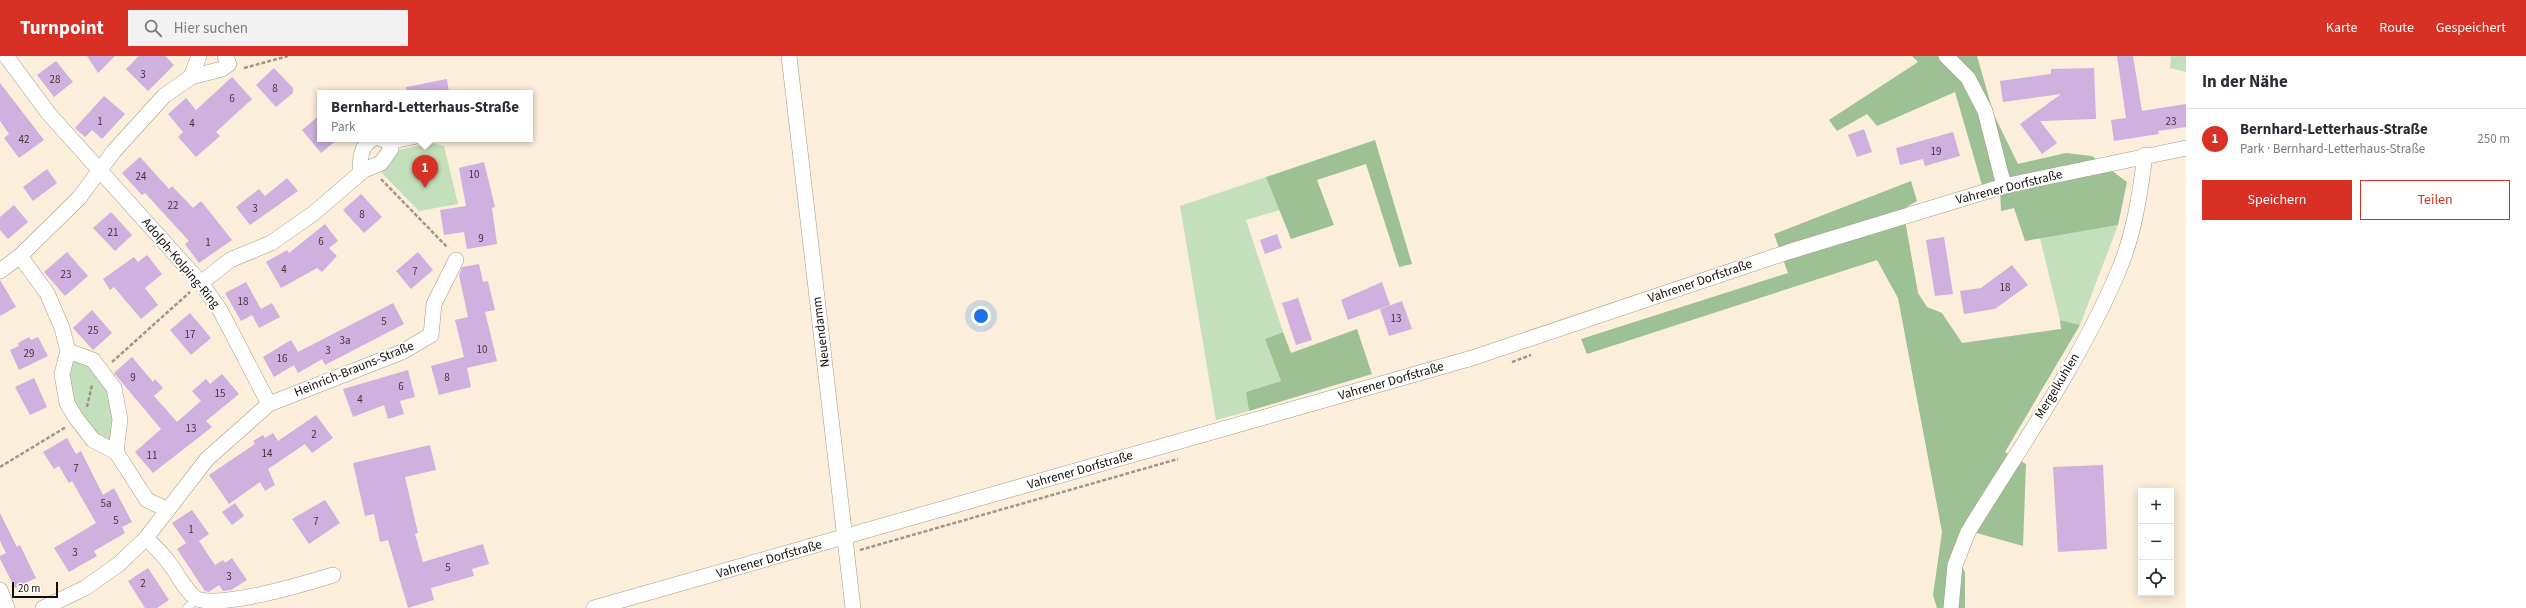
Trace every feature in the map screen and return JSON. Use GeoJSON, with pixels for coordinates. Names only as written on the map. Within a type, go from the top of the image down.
{"type":"FeatureCollection","features":[{"type":"Feature","properties":{"kind":"street"},"geometry":{"type":"LineString","coordinates":[[191,77],[199,56]]}},
{"type":"Feature","properties":{"kind":"street","name":"Neuendamm"},"geometry":{"type":"LineString","coordinates":[[789,56],[853,608]]}},
{"type":"Feature","properties":{"kind":"street"},"geometry":{"type":"LineString","coordinates":[[1946,56],[1968,78]]}},
{"type":"Feature","properties":{"kind":"street"},"geometry":{"type":"LineString","coordinates":[[1963,56],[1968,78],[1985,111],[2004,186]]}},
{"type":"Feature","properties":{"kind":"street","name":"Adolph-Kolping-Ring"},"geometry":{"type":"LineString","coordinates":[[8,57],[49,114],[201,283],[220,310],[269,404]]}},
{"type":"Feature","properties":{"kind":"street"},"geometry":{"type":"LineString","coordinates":[[0,271],[20,256],[79,198],[101,172],[114,151],[164,96],[191,77],[222,69],[227,60]]}},
{"type":"Feature","properties":{"kind":"street"},"geometry":{"type":"LineString","coordinates":[[365,170],[362,152],[368,142]]}},
{"type":"Feature","properties":{"kind":"street"},"geometry":{"type":"LineString","coordinates":[[201,283],[230,260],[271,243],[314,213],[365,170],[381,163],[388,156],[391,150],[386,142]]}},
{"type":"Feature","properties":{"kind":"street","name":"Vahrener Dorfstraße"},"geometry":{"type":"LineString","coordinates":[[594,608],[845,538],[1472,358],[1788,252],[2004,186],[2146,155],[2186,148]]}},
{"type":"Feature","properties":{"kind":"street","name":"Mergelkuhlen"},"geometry":{"type":"LineString","coordinates":[[1951,608],[1955,565],[1968,532],[2087,336],[2118,272],[2134,224],[2146,155]]}},
{"type":"Feature","properties":{"kind":"street"},"geometry":{"type":"LineString","coordinates":[[20,256],[46,293],[62,328],[68,351],[62,374],[67,403],[76,418],[93,440],[116,452],[147,500],[168,510]]}},
{"type":"Feature","properties":{"kind":"street","name":"Heinrich-Brauns-Straße"},"geometry":{"type":"LineString","coordinates":[[269,404],[402,352],[431,335],[434,304],[456,260]]}},
{"type":"Feature","properties":{"kind":"street"},"geometry":{"type":"LineString","coordinates":[[68,351],[93,360],[114,388],[120,419],[116,452]]}},
{"type":"Feature","properties":{"kind":"street"},"geometry":{"type":"LineString","coordinates":[[43,608],[90,584],[120,564],[146,538],[207,459],[269,404]]}},
{"type":"Feature","properties":{"kind":"street"},"geometry":{"type":"LineString","coordinates":[[146,538],[169,562],[192,604],[204,603],[223,605],[245,602],[333,575]]}},
{"type":"Feature","properties":{"kind":"street"},"geometry":{"type":"LineString","coordinates":[[0,590],[7,608]]}},
{"type":"Feature","properties":{"kind":"path"},"geometry":{"type":"LineString","coordinates":[[227,60],[242,68],[288,56]]}},
{"type":"Feature","properties":{"kind":"path"},"geometry":{"type":"LineString","coordinates":[[365,170],[451,251],[456,260]]}},
{"type":"Feature","properties":{"kind":"green space"},"geometry":{"type":"Polygon","coordinates":[[[1912,56],[1977,56],[1994,115],[2018,164],[2066,153],[2092,156],[2127,182],[2118,225],[2025,241],[2014,208],[2001,211],[2000,190],[1982,185],[1955,92],[1877,126],[1867,114],[1837,131],[1829,120],[1918,62],[1912,56]]]}},
{"type":"Feature","properties":{"kind":"green space"},"geometry":{"type":"Polygon","coordinates":[[[2171,56],[2186,56],[2186,72],[2170,68],[2171,56]]]}},
{"type":"Feature","properties":{"kind":"green space"},"geometry":{"type":"Polygon","coordinates":[[[1375,140],[1412,264],[1399,267],[1366,164],[1317,180],[1334,225],[1291,239],[1266,177],[1375,140]]]}},
{"type":"Feature","properties":{"kind":"green space"},"geometry":{"type":"Polygon","coordinates":[[[431,143],[444,146],[458,204],[419,211],[380,171],[390,165],[399,150],[431,143]]]}},
{"type":"Feature","properties":{"kind":"green space"},"geometry":{"type":"Polygon","coordinates":[[[1266,177],[1280,210],[1246,220],[1283,332],[1265,339],[1281,381],[1246,392],[1249,411],[1216,420],[1180,206],[1266,177]]]}},
{"type":"Feature","properties":{"kind":"green space"},"geometry":{"type":"Polygon","coordinates":[[[1911,181],[1917,201],[1903,209],[1918,293],[1927,307],[1942,313],[1962,343],[2061,329],[2060,320],[2080,325],[2005,452],[2026,464],[2023,546],[1966,530],[1956,558],[1965,572],[1965,608],[1937,608],[1933,595],[1942,532],[1898,298],[1877,260],[1587,354],[1581,339],[1788,273],[1774,234],[1911,181]]]}},
{"type":"Feature","properties":{"kind":"green space"},"geometry":{"type":"Polygon","coordinates":[[[2118,225],[2080,325],[2060,320],[2040,238],[2118,225]]]}},
{"type":"Feature","properties":{"kind":"green space"},"geometry":{"type":"Polygon","coordinates":[[[1357,329],[1372,374],[1249,411],[1246,392],[1281,381],[1265,339],[1283,332],[1291,353],[1357,329]]]}},
{"type":"Feature","properties":{"kind":"green space"},"geometry":{"type":"Polygon","coordinates":[[[75,358],[84,362],[91,369],[108,392],[114,407],[115,415],[113,444],[96,437],[70,398],[69,362],[75,358]]]}},
{"type":"Feature","properties":{"kind":"building"},"geometry":{"type":"Polygon","coordinates":[[[87,56],[115,56],[98,73],[87,56]]]}},
{"type":"Feature","properties":{"kind":"building"},"geometry":{"type":"Polygon","coordinates":[[[139,56],[165,56],[174,65],[148,91],[126,69],[139,56]]]}},
{"type":"Feature","properties":{"kind":"building"},"geometry":{"type":"Polygon","coordinates":[[[2117,56],[2133,56],[2142,111],[2186,104],[2186,127],[2158,131],[2159,134],[2114,141],[2111,120],[2126,118],[2117,56]]]}},
{"type":"Feature","properties":{"kind":"building"},"geometry":{"type":"Polygon","coordinates":[[[56,61],[73,82],[54,97],[37,75],[56,61]]]}},
{"type":"Feature","properties":{"kind":"building"},"geometry":{"type":"Polygon","coordinates":[[[274,68],[293,88],[293,93],[276,107],[256,85],[274,68]]]}},
{"type":"Feature","properties":{"kind":"building"},"geometry":{"type":"Polygon","coordinates":[[[2094,68],[2096,119],[2040,121],[2057,143],[2042,154],[2020,124],[2061,94],[2003,102],[2000,81],[2051,74],[2051,69],[2094,68]]]}},
{"type":"Feature","properties":{"kind":"building"},"geometry":{"type":"Polygon","coordinates":[[[232,77],[252,99],[216,132],[220,136],[196,157],[178,137],[183,132],[168,114],[186,98],[196,110],[232,77]]]}},
{"type":"Feature","properties":{"kind":"building"},"geometry":{"type":"Polygon","coordinates":[[[447,79],[449,90],[406,90],[406,87],[447,79]]]}},
{"type":"Feature","properties":{"kind":"building"},"geometry":{"type":"Polygon","coordinates":[[[0,83],[44,140],[19,158],[4,138],[9,134],[0,121],[0,83]]]}},
{"type":"Feature","properties":{"kind":"building"},"geometry":{"type":"Polygon","coordinates":[[[104,96],[125,114],[102,139],[92,130],[85,137],[75,128],[104,96]]]}},
{"type":"Feature","properties":{"kind":"building"},"geometry":{"type":"Polygon","coordinates":[[[317,118],[317,142],[334,142],[321,153],[302,130],[317,118]]]}},
{"type":"Feature","properties":{"kind":"building"},"geometry":{"type":"Polygon","coordinates":[[[1864,129],[1872,152],[1857,157],[1848,135],[1864,129]]]}},
{"type":"Feature","properties":{"kind":"building"},"geometry":{"type":"Polygon","coordinates":[[[1953,132],[1960,156],[1925,166],[1923,159],[1900,165],[1896,148],[1953,132]]]}},
{"type":"Feature","properties":{"kind":"building"},"geometry":{"type":"Polygon","coordinates":[[[140,157],[169,189],[172,186],[193,208],[201,201],[232,240],[199,263],[185,244],[189,241],[145,193],[142,195],[122,173],[140,157]]]}},
{"type":"Feature","properties":{"kind":"building"},"geometry":{"type":"Polygon","coordinates":[[[484,162],[495,207],[492,208],[497,244],[467,249],[464,232],[444,235],[440,210],[466,206],[459,168],[484,162]]]}},
{"type":"Feature","properties":{"kind":"building"},"geometry":{"type":"Polygon","coordinates":[[[47,169],[57,183],[33,201],[23,187],[47,169]]]}},
{"type":"Feature","properties":{"kind":"building"},"geometry":{"type":"Polygon","coordinates":[[[287,178],[298,191],[250,225],[236,207],[259,189],[265,196],[287,178]]]}},
{"type":"Feature","properties":{"kind":"building"},"geometry":{"type":"Polygon","coordinates":[[[361,194],[382,217],[364,233],[343,210],[361,194]]]}},
{"type":"Feature","properties":{"kind":"building"},"geometry":{"type":"Polygon","coordinates":[[[14,205],[28,222],[8,239],[0,230],[0,217],[14,205]]]}},
{"type":"Feature","properties":{"kind":"building"},"geometry":{"type":"Polygon","coordinates":[[[111,212],[132,235],[115,251],[93,228],[111,212]]]}},
{"type":"Feature","properties":{"kind":"building"},"geometry":{"type":"Polygon","coordinates":[[[325,224],[338,241],[329,248],[337,256],[322,272],[317,268],[281,288],[266,262],[287,250],[289,253],[325,224]]]}},
{"type":"Feature","properties":{"kind":"building"},"geometry":{"type":"Polygon","coordinates":[[[1277,234],[1282,248],[1265,254],[1260,240],[1277,234]]]}},
{"type":"Feature","properties":{"kind":"building"},"geometry":{"type":"Polygon","coordinates":[[[1944,237],[1953,294],[1935,296],[1926,240],[1944,237]]]}},
{"type":"Feature","properties":{"kind":"building"},"geometry":{"type":"Polygon","coordinates":[[[67,252],[88,276],[65,296],[44,272],[67,252]]]}},
{"type":"Feature","properties":{"kind":"building"},"geometry":{"type":"Polygon","coordinates":[[[418,252],[433,270],[411,289],[396,271],[418,252]]]}},
{"type":"Feature","properties":{"kind":"building"},"geometry":{"type":"Polygon","coordinates":[[[147,255],[162,274],[145,288],[158,305],[141,319],[114,287],[110,290],[103,279],[134,257],[138,262],[147,255]]]}},
{"type":"Feature","properties":{"kind":"building"},"geometry":{"type":"Polygon","coordinates":[[[479,264],[483,282],[488,281],[495,310],[485,312],[497,361],[467,368],[471,387],[439,395],[431,366],[464,357],[455,320],[468,317],[459,275],[462,267],[479,264]]]}},
{"type":"Feature","properties":{"kind":"building"},"geometry":{"type":"Polygon","coordinates":[[[2012,265],[2028,285],[1995,309],[1964,314],[1960,291],[1981,288],[2012,265]]]}},
{"type":"Feature","properties":{"kind":"building"},"geometry":{"type":"Polygon","coordinates":[[[0,280],[16,307],[0,316],[0,280]]]}},
{"type":"Feature","properties":{"kind":"building"},"geometry":{"type":"Polygon","coordinates":[[[246,282],[261,309],[272,303],[280,317],[259,328],[252,315],[241,321],[225,293],[246,282]]]}},
{"type":"Feature","properties":{"kind":"building"},"geometry":{"type":"Polygon","coordinates":[[[1382,282],[1390,305],[1348,320],[1341,300],[1382,282]]]}},
{"type":"Feature","properties":{"kind":"building"},"geometry":{"type":"Polygon","coordinates":[[[1298,298],[1312,340],[1296,345],[1282,303],[1298,298]]]}},
{"type":"Feature","properties":{"kind":"building"},"geometry":{"type":"Polygon","coordinates":[[[1402,301],[1412,329],[1389,336],[1380,309],[1402,301]]]}},
{"type":"Feature","properties":{"kind":"building"},"geometry":{"type":"Polygon","coordinates":[[[393,303],[404,324],[325,365],[322,359],[298,373],[294,365],[274,377],[263,357],[291,340],[298,352],[393,303]]]}},
{"type":"Feature","properties":{"kind":"building"},"geometry":{"type":"Polygon","coordinates":[[[92,310],[112,333],[93,350],[73,328],[92,310]]]}},
{"type":"Feature","properties":{"kind":"building"},"geometry":{"type":"Polygon","coordinates":[[[190,313],[211,338],[191,355],[170,330],[190,313]]]}},
{"type":"Feature","properties":{"kind":"building"},"geometry":{"type":"Polygon","coordinates":[[[29,337],[31,340],[38,337],[48,356],[19,370],[10,350],[19,346],[18,343],[29,337]]]}},
{"type":"Feature","properties":{"kind":"building"},"geometry":{"type":"Polygon","coordinates":[[[132,357],[153,382],[155,379],[163,388],[154,396],[177,422],[201,401],[192,391],[206,379],[210,384],[222,374],[239,394],[206,421],[212,427],[153,473],[135,452],[161,429],[114,373],[132,357]]]}},
{"type":"Feature","properties":{"kind":"building"},"geometry":{"type":"Polygon","coordinates":[[[408,370],[415,397],[400,401],[404,414],[388,419],[384,405],[353,417],[343,389],[408,370]]]}},
{"type":"Feature","properties":{"kind":"building"},"geometry":{"type":"Polygon","coordinates":[[[34,378],[47,407],[30,415],[15,387],[34,378]]]}},
{"type":"Feature","properties":{"kind":"building"},"geometry":{"type":"Polygon","coordinates":[[[316,415],[333,438],[312,453],[305,444],[268,469],[275,485],[265,491],[260,482],[229,504],[209,475],[255,444],[253,441],[263,435],[265,438],[273,433],[278,441],[316,415]]]}},
{"type":"Feature","properties":{"kind":"building"},"geometry":{"type":"Polygon","coordinates":[[[67,438],[76,454],[81,451],[103,495],[114,488],[132,522],[122,527],[125,533],[94,551],[97,556],[69,572],[54,548],[96,523],[72,481],[69,483],[59,466],[54,469],[43,452],[67,438]]]}},
{"type":"Feature","properties":{"kind":"building"},"geometry":{"type":"Polygon","coordinates":[[[430,445],[436,470],[405,477],[418,533],[415,534],[423,562],[483,544],[489,564],[472,569],[474,576],[431,588],[434,600],[408,608],[388,540],[380,542],[374,514],[365,516],[353,463],[430,445]]]}},
{"type":"Feature","properties":{"kind":"building"},"geometry":{"type":"Polygon","coordinates":[[[2103,465],[2107,549],[2058,552],[2053,467],[2103,465]]]}},
{"type":"Feature","properties":{"kind":"building"},"geometry":{"type":"Polygon","coordinates":[[[325,500],[340,523],[309,544],[292,519],[325,500]]]}},
{"type":"Feature","properties":{"kind":"building"},"geometry":{"type":"Polygon","coordinates":[[[235,503],[244,516],[232,525],[222,512],[235,503]]]}},
{"type":"Feature","properties":{"kind":"building"},"geometry":{"type":"Polygon","coordinates":[[[192,510],[209,534],[199,541],[215,565],[223,560],[225,563],[232,558],[247,580],[231,590],[223,591],[219,585],[209,592],[205,591],[177,549],[186,543],[172,523],[192,510]]]}},
{"type":"Feature","properties":{"kind":"building"},"geometry":{"type":"Polygon","coordinates":[[[0,513],[17,547],[20,545],[36,578],[15,588],[0,559],[0,556],[6,553],[0,541],[0,513]]]}},
{"type":"Feature","properties":{"kind":"building"},"geometry":{"type":"Polygon","coordinates":[[[148,568],[169,600],[157,608],[145,608],[128,581],[148,568]]]}},
{"type":"Feature","properties":{"kind":"place","name":"Bernhard-Letterhaus-Straße"},"geometry":{"type":"Point","coordinates":[425,188]}}]}
